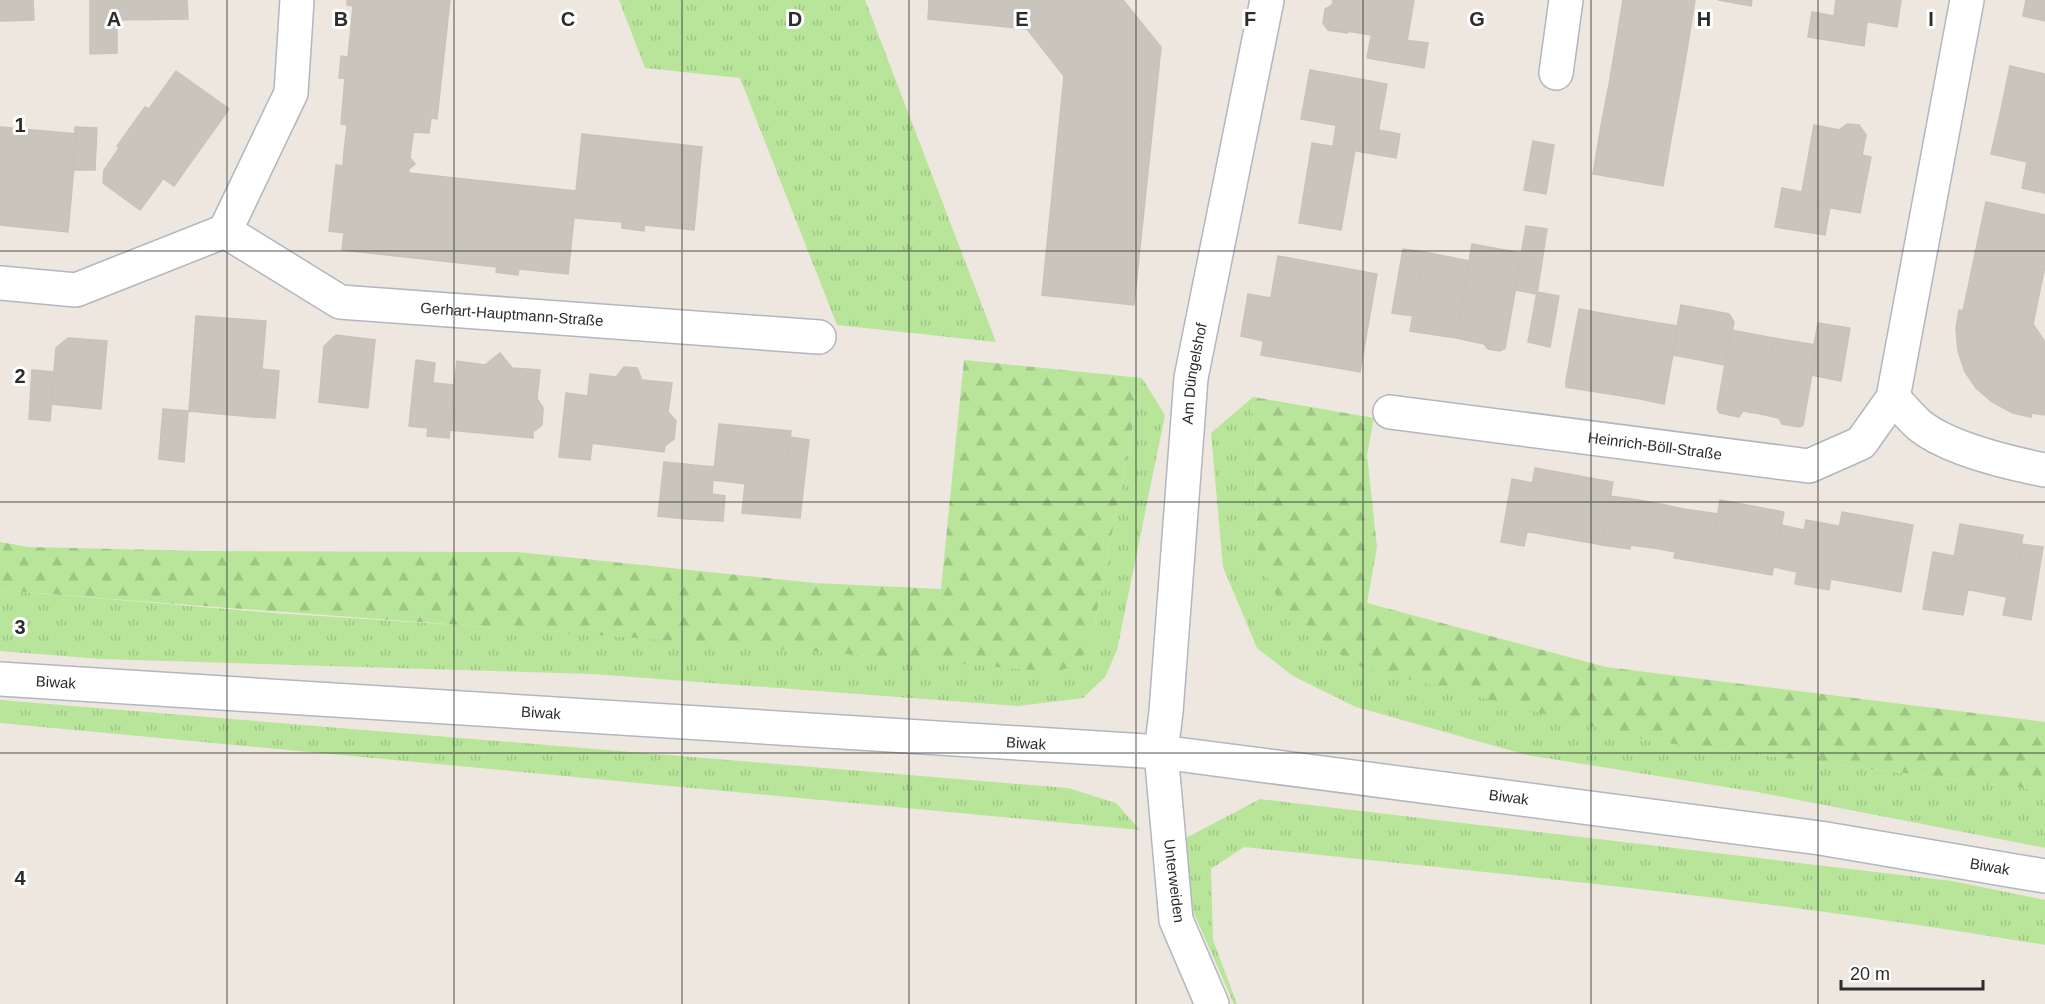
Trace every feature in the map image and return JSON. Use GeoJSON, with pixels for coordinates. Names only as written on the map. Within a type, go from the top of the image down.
{"type":"FeatureCollection","features":[{"type":"Feature","properties":{"kind":"street"},"geometry":{"type":"LineString","coordinates":[[0,283],[76,290],[225,231],[291,93],[297,0]]}},
{"type":"Feature","properties":{"kind":"street","name":"Am Düngelshof"},"geometry":{"type":"LineString","coordinates":[[1161,752],[1191,378],[1267,0]]}},
{"type":"Feature","properties":{"kind":"street"},"geometry":{"type":"LineString","coordinates":[[1556,73],[1566,0]]}},
{"type":"Feature","properties":{"kind":"street","name":"Heinrich-Böll-Straße"},"geometry":{"type":"LineString","coordinates":[[1390,412],[1809,466],[1861,444],[1893,398],[1967,0]]}},
{"type":"Feature","properties":{"kind":"street","name":"Gerhart-Hauptmann-Straße"},"geometry":{"type":"LineString","coordinates":[[225,231],[340,302],[819,337]]}},
{"type":"Feature","properties":{"kind":"street"},"geometry":{"type":"LineString","coordinates":[[1893,398],[1920,426],[1950,443],[2024,466],[2045,470]]}},
{"type":"Feature","properties":{"kind":"street","name":"Biwak"},"geometry":{"type":"LineString","coordinates":[[0,680],[1161,752],[1820,838],[2045,876]]}},
{"type":"Feature","properties":{"kind":"street","name":"Unterweiden"},"geometry":{"type":"LineString","coordinates":[[1161,752],[1176,920],[1212,1004]]}},
{"type":"Feature","properties":{"kind":"green space"},"geometry":{"type":"Polygon","coordinates":[[[619,0],[865,0],[996,342],[837,325],[740,78],[645,68],[619,0]]]}},
{"type":"Feature","properties":{"kind":"green space"},"geometry":{"type":"Polygon","coordinates":[[[964,360],[1142,378],[1091,642],[1077,666],[1052,672],[0,590],[0,542],[28,547],[202,551],[518,552],[815,583],[941,589],[964,360]]]}},
{"type":"Feature","properties":{"kind":"green space"},"geometry":{"type":"Polygon","coordinates":[[[1142,378],[1165,415],[1117,650],[1105,677],[1083,698],[1018,706],[593,674],[101,659],[0,651],[0,590],[274,613],[596,634],[933,661],[1091,642],[1142,378]]]}},
{"type":"Feature","properties":{"kind":"green space"},"geometry":{"type":"Polygon","coordinates":[[[1253,397],[1258,561],[1650,741],[2045,791],[2045,848],[1757,792],[1527,755],[1356,707],[1293,676],[1257,648],[1223,567],[1211,433],[1253,397]]]}},
{"type":"Feature","properties":{"kind":"green space"},"geometry":{"type":"Polygon","coordinates":[[[1253,397],[1374,418],[1367,455],[1377,547],[1367,603],[1606,667],[2045,722],[2045,791],[1650,741],[1362,667],[1294,628],[1258,561],[1253,397]]]}},
{"type":"Feature","properties":{"kind":"green space"},"geometry":{"type":"Polygon","coordinates":[[[0,700],[1068,788],[1116,803],[1140,830],[0,723],[0,700]]]}},
{"type":"Feature","properties":{"kind":"green space"},"geometry":{"type":"Polygon","coordinates":[[[1260,799],[1952,881],[2045,900],[2045,945],[1746,902],[1545,878],[1244,847],[1211,869],[1213,940],[1237,1004],[1234,1004],[1189,902],[1186,838],[1260,799]]]}},
{"type":"Feature","properties":{"kind":"building"},"geometry":{"type":"Polygon","coordinates":[[[0,0],[33,0],[34,20],[0,21],[0,0]]]}},
{"type":"Feature","properties":{"kind":"building"},"geometry":{"type":"Polygon","coordinates":[[[90,0],[113,0],[114,20],[117,20],[117,53],[90,54],[90,0]]]}},
{"type":"Feature","properties":{"kind":"building"},"geometry":{"type":"Polygon","coordinates":[[[113,0],[187,0],[188,19],[114,20],[113,0]]]}},
{"type":"Feature","properties":{"kind":"building"},"geometry":{"type":"Polygon","coordinates":[[[347,0],[450,0],[437,119],[431,118],[429,133],[413,132],[413,134],[347,127],[341,124],[345,78],[339,78],[341,56],[348,57],[353,6],[347,5],[347,0]]]}},
{"type":"Feature","properties":{"kind":"building"},"geometry":{"type":"Polygon","coordinates":[[[929,0],[1123,0],[1161,47],[1134,305],[1042,295],[1064,76],[1027,29],[928,19],[929,0]]]}},
{"type":"Feature","properties":{"kind":"building"},"geometry":{"type":"Polygon","coordinates":[[[1333,0],[1414,0],[1407,41],[1328,28],[1333,0]]]}},
{"type":"Feature","properties":{"kind":"building"},"geometry":{"type":"Polygon","coordinates":[[[1623,0],[1695,0],[1688,44],[1618,31],[1623,0]]]}},
{"type":"Feature","properties":{"kind":"building"},"geometry":{"type":"Polygon","coordinates":[[[1718,0],[1752,0],[1751,6],[1718,0]]]}},
{"type":"Feature","properties":{"kind":"building"},"geometry":{"type":"Polygon","coordinates":[[[1836,0],[1901,0],[1897,27],[1834,16],[1836,0]]]}},
{"type":"Feature","properties":{"kind":"building"},"geometry":{"type":"Polygon","coordinates":[[[2026,0],[2045,0],[2045,21],[2023,16],[2026,0]]]}},
{"type":"Feature","properties":{"kind":"building"},"geometry":{"type":"Polygon","coordinates":[[[1332,5],[1328,28],[1349,31],[1347,33],[1328,30],[1323,23],[1325,9],[1332,5]]]}},
{"type":"Feature","properties":{"kind":"building"},"geometry":{"type":"Polygon","coordinates":[[[1812,12],[1867,22],[1864,46],[1808,37],[1812,12]]]}},
{"type":"Feature","properties":{"kind":"building"},"geometry":{"type":"Polygon","coordinates":[[[1618,31],[1688,44],[1680,91],[1610,79],[1618,31]]]}},
{"type":"Feature","properties":{"kind":"building"},"geometry":{"type":"Polygon","coordinates":[[[1371,36],[1428,43],[1424,68],[1367,58],[1371,36]]]}},
{"type":"Feature","properties":{"kind":"building"},"geometry":{"type":"Polygon","coordinates":[[[2010,66],[2045,74],[2045,120],[2001,110],[2010,66]]]}},
{"type":"Feature","properties":{"kind":"building"},"geometry":{"type":"Polygon","coordinates":[[[1310,70],[1387,84],[1378,133],[1301,119],[1310,70]]]}},
{"type":"Feature","properties":{"kind":"building"},"geometry":{"type":"Polygon","coordinates":[[[176,71],[229,109],[174,186],[117,146],[145,107],[149,109],[176,71]]]}},
{"type":"Feature","properties":{"kind":"building"},"geometry":{"type":"Polygon","coordinates":[[[1610,79],[1680,91],[1671,139],[1601,126],[1610,79]]]}},
{"type":"Feature","properties":{"kind":"building"},"geometry":{"type":"Polygon","coordinates":[[[2001,110],[2045,120],[2045,166],[1991,154],[2001,110]]]}},
{"type":"Feature","properties":{"kind":"building"},"geometry":{"type":"Polygon","coordinates":[[[1847,124],[1859,125],[1866,135],[1862,155],[1871,157],[1860,213],[1800,203],[1814,125],[1839,130],[1847,124]]]}},
{"type":"Feature","properties":{"kind":"building"},"geometry":{"type":"Polygon","coordinates":[[[1336,126],[1400,134],[1396,158],[1333,147],[1336,126]]]}},
{"type":"Feature","properties":{"kind":"building"},"geometry":{"type":"Polygon","coordinates":[[[1601,126],[1671,139],[1663,186],[1593,174],[1601,126]]]}},
{"type":"Feature","properties":{"kind":"building"},"geometry":{"type":"Polygon","coordinates":[[[0,127],[77,134],[68,232],[0,225],[0,127]]]}},
{"type":"Feature","properties":{"kind":"building"},"geometry":{"type":"Polygon","coordinates":[[[75,127],[97,128],[95,170],[73,170],[75,127]]]}},
{"type":"Feature","properties":{"kind":"building"},"geometry":{"type":"Polygon","coordinates":[[[347,127],[413,134],[410,158],[344,151],[347,127]]]}},
{"type":"Feature","properties":{"kind":"building"},"geometry":{"type":"Polygon","coordinates":[[[582,134],[702,147],[694,230],[644,225],[644,231],[622,228],[622,222],[574,218],[568,274],[519,269],[518,275],[496,272],[497,267],[342,250],[344,233],[329,231],[336,165],[343,166],[344,151],[410,158],[415,164],[409,169],[409,173],[576,191],[582,134]]]}},
{"type":"Feature","properties":{"kind":"building"},"geometry":{"type":"Polygon","coordinates":[[[1533,141],[1554,145],[1546,194],[1524,190],[1533,141]]]}},
{"type":"Feature","properties":{"kind":"building"},"geometry":{"type":"Polygon","coordinates":[[[1312,143],[1355,150],[1341,230],[1299,223],[1312,143]]]}},
{"type":"Feature","properties":{"kind":"building"},"geometry":{"type":"Polygon","coordinates":[[[119,148],[163,179],[140,210],[103,183],[104,170],[119,148]]]}},
{"type":"Feature","properties":{"kind":"building"},"geometry":{"type":"Polygon","coordinates":[[[2027,162],[2045,166],[2045,193],[2022,188],[2027,162]]]}},
{"type":"Feature","properties":{"kind":"building"},"geometry":{"type":"Polygon","coordinates":[[[1782,188],[1802,192],[1800,203],[1830,207],[1825,235],[1775,227],[1782,188]]]}},
{"type":"Feature","properties":{"kind":"building"},"geometry":{"type":"Polygon","coordinates":[[[1986,202],[2045,215],[2045,266],[2033,324],[2045,342],[2045,415],[2032,413],[2033,405],[2015,402],[2013,413],[1992,402],[1976,388],[1965,372],[1958,351],[1956,328],[1967,331],[1970,312],[1963,311],[1986,202]]]}},
{"type":"Feature","properties":{"kind":"building"},"geometry":{"type":"Polygon","coordinates":[[[1526,226],[1547,229],[1537,294],[1515,290],[1526,226]]]}},
{"type":"Feature","properties":{"kind":"building"},"geometry":{"type":"Polygon","coordinates":[[[1472,244],[1522,253],[1505,348],[1500,351],[1488,349],[1484,344],[1456,338],[1472,244]]]}},
{"type":"Feature","properties":{"kind":"building"},"geometry":{"type":"Polygon","coordinates":[[[1403,249],[1424,252],[1413,316],[1392,313],[1403,249]]]}},
{"type":"Feature","properties":{"kind":"building"},"geometry":{"type":"Polygon","coordinates":[[[1424,252],[1470,261],[1456,338],[1410,331],[1424,252]]]}},
{"type":"Feature","properties":{"kind":"building"},"geometry":{"type":"Polygon","coordinates":[[[1278,256],[1377,274],[1360,372],[1261,355],[1278,256]]]}},
{"type":"Feature","properties":{"kind":"building"},"geometry":{"type":"Polygon","coordinates":[[[1537,292],[1559,296],[1550,347],[1528,342],[1537,292]]]}},
{"type":"Feature","properties":{"kind":"building"},"geometry":{"type":"Polygon","coordinates":[[[1248,294],[1271,298],[1263,341],[1241,336],[1248,294]]]}},
{"type":"Feature","properties":{"kind":"building"},"geometry":{"type":"Polygon","coordinates":[[[1681,305],[1703,309],[1694,359],[1672,355],[1681,305]]]}},
{"type":"Feature","properties":{"kind":"building"},"geometry":{"type":"Polygon","coordinates":[[[1579,309],[1629,318],[1615,395],[1590,391],[1591,385],[1566,381],[1579,309]]]}},
{"type":"Feature","properties":{"kind":"building"},"geometry":{"type":"Polygon","coordinates":[[[1703,309],[1729,314],[1734,322],[1725,365],[1694,359],[1703,309]]]}},
{"type":"Feature","properties":{"kind":"building"},"geometry":{"type":"Polygon","coordinates":[[[1959,310],[1970,312],[1967,331],[1956,328],[1959,310]]]}},
{"type":"Feature","properties":{"kind":"building"},"geometry":{"type":"Polygon","coordinates":[[[196,316],[266,321],[262,369],[257,370],[253,417],[189,411],[196,316]]]}},
{"type":"Feature","properties":{"kind":"building"},"geometry":{"type":"Polygon","coordinates":[[[1629,318],[1678,326],[1665,398],[1641,394],[1640,399],[1615,395],[1629,318]]]}},
{"type":"Feature","properties":{"kind":"building"},"geometry":{"type":"Polygon","coordinates":[[[1818,323],[1850,328],[1841,381],[1811,375],[1817,345],[1814,345],[1818,323]]]}},
{"type":"Feature","properties":{"kind":"building"},"geometry":{"type":"Polygon","coordinates":[[[1731,330],[1774,338],[1760,414],[1743,411],[1739,417],[1720,413],[1717,409],[1731,330]]]}},
{"type":"Feature","properties":{"kind":"building"},"geometry":{"type":"Polygon","coordinates":[[[336,335],[375,340],[368,408],[319,402],[324,346],[336,335]]]}},
{"type":"Feature","properties":{"kind":"building"},"geometry":{"type":"Polygon","coordinates":[[[68,338],[107,341],[101,409],[51,404],[56,348],[68,338]]]}},
{"type":"Feature","properties":{"kind":"building"},"geometry":{"type":"Polygon","coordinates":[[[1774,338],[1817,345],[1803,425],[1799,427],[1782,424],[1779,418],[1760,414],[1774,338]]]}},
{"type":"Feature","properties":{"kind":"building"},"geometry":{"type":"Polygon","coordinates":[[[500,353],[512,368],[540,370],[537,399],[543,408],[542,425],[533,432],[533,438],[449,430],[457,361],[485,365],[500,353]]]}},
{"type":"Feature","properties":{"kind":"building"},"geometry":{"type":"Polygon","coordinates":[[[416,360],[435,363],[428,428],[409,426],[416,360]]]}},
{"type":"Feature","properties":{"kind":"building"},"geometry":{"type":"Polygon","coordinates":[[[624,367],[637,368],[642,380],[672,383],[668,412],[676,421],[674,439],[665,446],[664,452],[583,442],[590,374],[616,377],[624,367]]]}},
{"type":"Feature","properties":{"kind":"building"},"geometry":{"type":"Polygon","coordinates":[[[32,370],[54,372],[50,421],[29,419],[32,370]]]}},
{"type":"Feature","properties":{"kind":"building"},"geometry":{"type":"Polygon","coordinates":[[[257,370],[279,371],[275,418],[253,417],[257,370]]]}},
{"type":"Feature","properties":{"kind":"building"},"geometry":{"type":"Polygon","coordinates":[[[1566,381],[1591,385],[1590,391],[1566,387],[1566,381]]]}},
{"type":"Feature","properties":{"kind":"building"},"geometry":{"type":"Polygon","coordinates":[[[433,383],[454,385],[449,438],[427,436],[433,383]]]}},
{"type":"Feature","properties":{"kind":"building"},"geometry":{"type":"Polygon","coordinates":[[[566,393],[587,396],[583,442],[592,444],[590,460],[559,457],[566,393]]]}},
{"type":"Feature","properties":{"kind":"building"},"geometry":{"type":"Polygon","coordinates":[[[1641,394],[1665,398],[1664,404],[1640,399],[1641,394]]]}},
{"type":"Feature","properties":{"kind":"building"},"geometry":{"type":"Polygon","coordinates":[[[2015,402],[2033,405],[2031,417],[2013,413],[2015,402]]]}},
{"type":"Feature","properties":{"kind":"building"},"geometry":{"type":"Polygon","coordinates":[[[163,409],[188,411],[184,462],[159,459],[163,409]]]}},
{"type":"Feature","properties":{"kind":"building"},"geometry":{"type":"Polygon","coordinates":[[[719,424],[791,431],[784,488],[713,480],[719,424]]]}},
{"type":"Feature","properties":{"kind":"building"},"geometry":{"type":"Polygon","coordinates":[[[790,437],[809,440],[804,483],[785,480],[790,437]]]}},
{"type":"Feature","properties":{"kind":"building"},"geometry":{"type":"Polygon","coordinates":[[[664,462],[693,465],[687,519],[658,516],[664,462]]]}},
{"type":"Feature","properties":{"kind":"building"},"geometry":{"type":"Polygon","coordinates":[[[693,465],[714,467],[712,494],[725,496],[723,521],[687,519],[693,465]]]}},
{"type":"Feature","properties":{"kind":"building"},"geometry":{"type":"Polygon","coordinates":[[[1535,468],[1613,482],[1602,545],[1524,531],[1535,468]]]}},
{"type":"Feature","properties":{"kind":"building"},"geometry":{"type":"Polygon","coordinates":[[[1512,479],[1533,483],[1524,531],[1527,532],[1524,546],[1501,542],[1512,479]]]}},
{"type":"Feature","properties":{"kind":"building"},"geometry":{"type":"Polygon","coordinates":[[[785,480],[804,483],[800,518],[742,513],[745,484],[784,488],[785,480]]]}},
{"type":"Feature","properties":{"kind":"building"},"geometry":{"type":"Polygon","coordinates":[[[1610,496],[1638,500],[1630,549],[1602,545],[1610,496]]]}},
{"type":"Feature","properties":{"kind":"building"},"geometry":{"type":"Polygon","coordinates":[[[1638,500],[1661,504],[1653,548],[1631,545],[1638,500]]]}},
{"type":"Feature","properties":{"kind":"building"},"geometry":{"type":"Polygon","coordinates":[[[1720,500],[1784,512],[1772,575],[1709,564],[1720,500]]]}},
{"type":"Feature","properties":{"kind":"building"},"geometry":{"type":"Polygon","coordinates":[[[1661,504],[1683,509],[1675,552],[1653,548],[1661,504]]]}},
{"type":"Feature","properties":{"kind":"building"},"geometry":{"type":"Polygon","coordinates":[[[1683,509],[1718,514],[1709,564],[1674,558],[1683,509]]]}},
{"type":"Feature","properties":{"kind":"building"},"geometry":{"type":"Polygon","coordinates":[[[1842,512],[1913,525],[1901,592],[1830,579],[1842,512]]]}},
{"type":"Feature","properties":{"kind":"building"},"geometry":{"type":"Polygon","coordinates":[[[1806,520],[1833,525],[1827,563],[1799,558],[1806,520]]]}},
{"type":"Feature","properties":{"kind":"building"},"geometry":{"type":"Polygon","coordinates":[[[1960,524],[2023,535],[2012,598],[1949,586],[1960,524]]]}},
{"type":"Feature","properties":{"kind":"building"},"geometry":{"type":"Polygon","coordinates":[[[1781,525],[1804,530],[1797,572],[1774,567],[1781,525]]]}},
{"type":"Feature","properties":{"kind":"building"},"geometry":{"type":"Polygon","coordinates":[[[1833,525],[1839,526],[1829,590],[1795,584],[1799,558],[1827,563],[1833,525]]]}},
{"type":"Feature","properties":{"kind":"building"},"geometry":{"type":"Polygon","coordinates":[[[2022,544],[2043,547],[2031,620],[2003,615],[2007,596],[2012,598],[2022,544]]]}},
{"type":"Feature","properties":{"kind":"building"},"geometry":{"type":"Polygon","coordinates":[[[1933,552],[1954,556],[1949,586],[1968,589],[1963,615],[1923,609],[1933,552]]]}}]}
